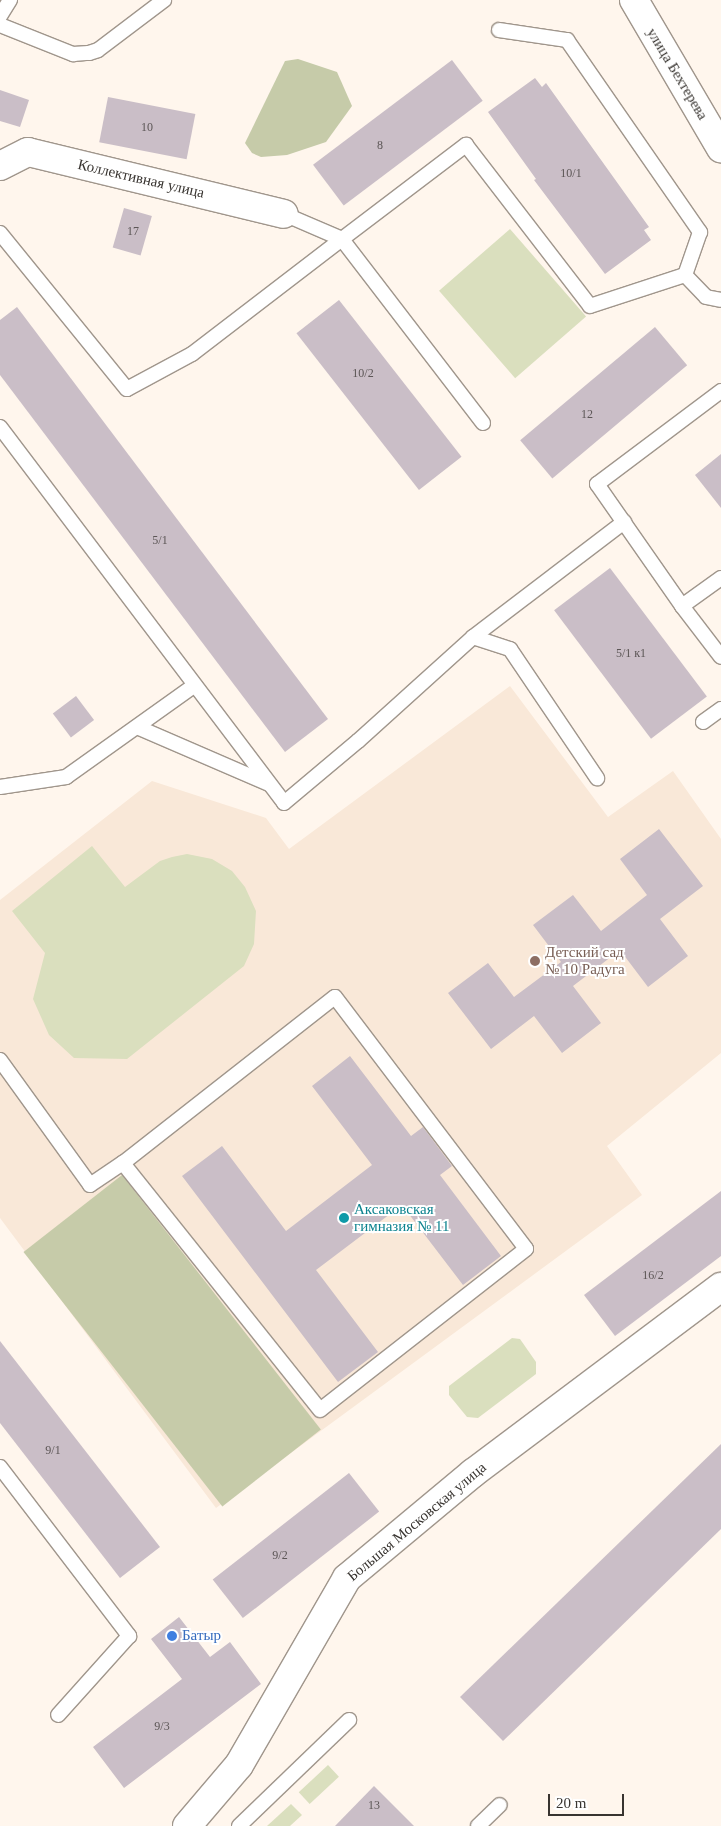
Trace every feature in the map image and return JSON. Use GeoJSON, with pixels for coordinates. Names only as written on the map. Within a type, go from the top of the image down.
{"type":"FeatureCollection","features":[{"type":"Feature","properties":{"kind":"street","name":"улица Бехтерева"},"geometry":{"type":"LineString","coordinates":[[634,0],[721,148]]}},
{"type":"Feature","properties":{"kind":"street","name":"Коллективная улица"},"geometry":{"type":"LineString","coordinates":[[0,166],[28,152],[284,214]]}},
{"type":"Feature","properties":{"kind":"street","name":"Большая Московская улица"},"geometry":{"type":"LineString","coordinates":[[187,1826],[239,1765],[347,1578],[473,1473],[721,1287]]}},
{"type":"Feature","properties":{"kind":"lane"},"geometry":{"type":"LineString","coordinates":[[0,16],[10,0]]}},
{"type":"Feature","properties":{"kind":"lane"},"geometry":{"type":"LineString","coordinates":[[0,25],[63,51],[73,54],[90,53],[98,50],[164,0]]}},
{"type":"Feature","properties":{"kind":"lane"},"geometry":{"type":"LineString","coordinates":[[499,30],[567,40],[700,232],[685,275]]}},
{"type":"Feature","properties":{"kind":"lane"},"geometry":{"type":"LineString","coordinates":[[0,233],[127,389],[192,354],[466,145],[590,306],[685,275]]}},
{"type":"Feature","properties":{"kind":"lane"},"geometry":{"type":"LineString","coordinates":[[284,214],[342,238],[483,423]]}},
{"type":"Feature","properties":{"kind":"lane"},"geometry":{"type":"LineString","coordinates":[[685,275],[706,298],[721,300]]}},
{"type":"Feature","properties":{"kind":"lane"},"geometry":{"type":"LineString","coordinates":[[721,391],[597,484],[682,606],[721,657]]}},
{"type":"Feature","properties":{"kind":"lane"},"geometry":{"type":"LineString","coordinates":[[0,427],[284,803],[358,741],[472,637],[624,522]]}},
{"type":"Feature","properties":{"kind":"lane"},"geometry":{"type":"LineString","coordinates":[[682,606],[721,578]]}},
{"type":"Feature","properties":{"kind":"lane"},"geometry":{"type":"LineString","coordinates":[[472,637],[510,649],[598,778]]}},
{"type":"Feature","properties":{"kind":"lane"},"geometry":{"type":"LineString","coordinates":[[0,787],[66,777],[195,685]]}},
{"type":"Feature","properties":{"kind":"lane"},"geometry":{"type":"LineString","coordinates":[[703,722],[721,709]]}},
{"type":"Feature","properties":{"kind":"lane"},"geometry":{"type":"LineString","coordinates":[[137,726],[270,785]]}},
{"type":"Feature","properties":{"kind":"lane"},"geometry":{"type":"LineString","coordinates":[[0,1060],[90,1185],[123,1163],[335,997],[526,1249],[320,1410],[123,1163]]}},
{"type":"Feature","properties":{"kind":"lane"},"geometry":{"type":"LineString","coordinates":[[0,1467],[129,1636],[58,1714]]}},
{"type":"Feature","properties":{"kind":"lane"},"geometry":{"type":"LineString","coordinates":[[238,1826],[350,1720]]}},
{"type":"Feature","properties":{"kind":"lane"},"geometry":{"type":"LineString","coordinates":[[478,1826],[500,1805]]}},
{"type":"Feature","properties":{"kind":"shaded area"},"geometry":{"type":"Polygon","coordinates":[[[510,686],[608,817],[673,771],[721,839],[721,1053],[607,1146],[642,1195],[216,1508],[0,1218],[0,900],[152,781],[266,818],[289,849],[510,686]]]}},
{"type":"Feature","properties":{"kind":"green space"},"geometry":{"type":"Polygon","coordinates":[[[298,59],[337,72],[352,106],[326,142],[287,155],[261,157],[252,153],[245,143],[285,61],[298,59]]]}},
{"type":"Feature","properties":{"kind":"green space"},"geometry":{"type":"Polygon","coordinates":[[[510,229],[586,317],[515,378],[439,291],[510,229]]]}},
{"type":"Feature","properties":{"kind":"green space"},"geometry":{"type":"Polygon","coordinates":[[[92,846],[125,887],[160,861],[172,857],[187,854],[212,859],[232,871],[245,887],[256,911],[254,944],[244,966],[127,1059],[74,1058],[49,1035],[33,999],[45,953],[12,911],[92,846]]]}},
{"type":"Feature","properties":{"kind":"green space"},"geometry":{"type":"Polygon","coordinates":[[[122,1175],[321,1430],[222,1506],[23,1252],[122,1175]]]}},
{"type":"Feature","properties":{"kind":"green space"},"geometry":{"type":"Polygon","coordinates":[[[512,1338],[520,1339],[536,1362],[536,1374],[478,1418],[467,1417],[449,1395],[449,1386],[512,1338]]]}},
{"type":"Feature","properties":{"kind":"green space"},"geometry":{"type":"Polygon","coordinates":[[[328,1765],[339,1777],[310,1804],[299,1792],[328,1765]]]}},
{"type":"Feature","properties":{"kind":"green space"},"geometry":{"type":"Polygon","coordinates":[[[291,1804],[302,1815],[290,1826],[267,1826],[291,1804]]]}},
{"type":"Feature","properties":{"kind":"building"},"geometry":{"type":"Polygon","coordinates":[[[452,60],[483,101],[344,205],[313,165],[452,60]]]}},
{"type":"Feature","properties":{"kind":"building"},"geometry":{"type":"Polygon","coordinates":[[[535,78],[542,87],[546,83],[649,227],[644,230],[651,240],[605,274],[534,180],[536,179],[488,112],[535,78]]]}},
{"type":"Feature","properties":{"kind":"building"},"geometry":{"type":"Polygon","coordinates":[[[0,90],[29,100],[20,127],[0,121],[0,90]]]}},
{"type":"Feature","properties":{"kind":"building"},"geometry":{"type":"Polygon","coordinates":[[[108,97],[195,114],[187,159],[99,142],[108,97]]]}},
{"type":"Feature","properties":{"kind":"building"},"geometry":{"type":"Polygon","coordinates":[[[124,208],[152,216],[141,255],[113,247],[124,208]]]}},
{"type":"Feature","properties":{"kind":"building"},"geometry":{"type":"Polygon","coordinates":[[[339,300],[462,457],[419,490],[296,333],[339,300]]]}},
{"type":"Feature","properties":{"kind":"building"},"geometry":{"type":"Polygon","coordinates":[[[17,307],[328,719],[285,752],[0,375],[0,320],[17,307]]]}},
{"type":"Feature","properties":{"kind":"building"},"geometry":{"type":"Polygon","coordinates":[[[655,327],[687,365],[552,478],[520,440],[655,327]]]}},
{"type":"Feature","properties":{"kind":"building"},"geometry":{"type":"Polygon","coordinates":[[[721,454],[721,508],[695,475],[721,454]]]}},
{"type":"Feature","properties":{"kind":"building"},"geometry":{"type":"Polygon","coordinates":[[[610,568],[707,697],[651,739],[554,610],[610,568]]]}},
{"type":"Feature","properties":{"kind":"building"},"geometry":{"type":"Polygon","coordinates":[[[76,696],[94,720],[71,737],[53,713],[76,696]]]}},
{"type":"Feature","properties":{"kind":"building"},"geometry":{"type":"Polygon","coordinates":[[[659,829],[703,886],[660,919],[688,956],[648,987],[620,950],[573,986],[601,1023],[562,1053],[534,1016],[491,1049],[448,993],[488,963],[514,997],[561,962],[533,925],[573,895],[601,931],[647,895],[620,859],[659,829]]]}},
{"type":"Feature","properties":{"kind":"building","name":"Аксаковская гимназия № 11"},"geometry":{"type":"Polygon","coordinates":[[[350,1056],[411,1136],[423,1127],[452,1166],[440,1175],[501,1256],[463,1285],[402,1205],[316,1270],[378,1352],[338,1382],[182,1176],[222,1146],[286,1231],[372,1165],[312,1086],[350,1056]]]}},
{"type":"Feature","properties":{"kind":"building"},"geometry":{"type":"Polygon","coordinates":[[[721,1191],[721,1256],[615,1336],[584,1295],[721,1191]]]}},
{"type":"Feature","properties":{"kind":"building"},"geometry":{"type":"Polygon","coordinates":[[[0,1341],[160,1547],[120,1578],[0,1423],[0,1341]]]}},
{"type":"Feature","properties":{"kind":"building"},"geometry":{"type":"Polygon","coordinates":[[[721,1444],[721,1529],[503,1741],[460,1697],[721,1444]]]}},
{"type":"Feature","properties":{"kind":"building"},"geometry":{"type":"Polygon","coordinates":[[[349,1473],[379,1512],[243,1618],[213,1580],[349,1473]]]}},
{"type":"Feature","properties":{"kind":"building"},"geometry":{"type":"Polygon","coordinates":[[[179,1617],[210,1657],[230,1642],[261,1684],[124,1788],[93,1747],[182,1679],[151,1639],[179,1617]]]}},
{"type":"Feature","properties":{"kind":"building"},"geometry":{"type":"Polygon","coordinates":[[[374,1786],[414,1826],[335,1826],[374,1786]]]}},
{"type":"Feature","properties":{"kind":"place","name":"Детский сад № 10 Радуга"},"geometry":{"type":"Point","coordinates":[535,961]}},
{"type":"Feature","properties":{"kind":"place","name":"Аксаковская гимназия № 11"},"geometry":{"type":"Point","coordinates":[344,1218]}},
{"type":"Feature","properties":{"kind":"place","name":"Батыр"},"geometry":{"type":"Point","coordinates":[172,1636]}}]}
